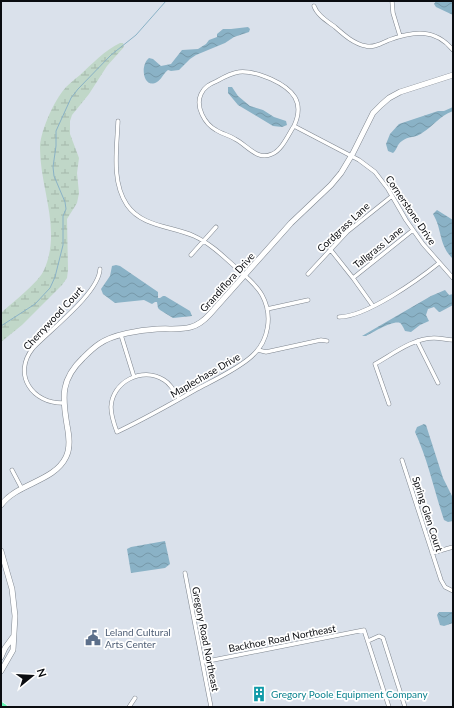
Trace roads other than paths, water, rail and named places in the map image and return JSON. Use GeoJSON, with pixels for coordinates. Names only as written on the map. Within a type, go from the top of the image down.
{"type":"FeatureCollection","features":[{"type":"Feature","properties":{"kind":"street"},"geometry":{"type":"LineString","coordinates":[[392,1],[393,13],[400,36]]}},
{"type":"Feature","properties":{"kind":"street"},"geometry":{"type":"LineString","coordinates":[[314,6],[319,14],[351,40],[359,44],[371,47],[400,36],[414,33],[432,35],[443,40],[453,50]]}},
{"type":"Feature","properties":{"kind":"street"},"geometry":{"type":"LineString","coordinates":[[245,72],[262,75],[285,86],[293,94],[298,103],[299,112],[294,126],[281,146],[274,153],[269,156],[258,155],[239,141],[216,131],[209,125],[201,110],[200,97],[203,90],[209,85],[230,74],[245,72]]}},
{"type":"Feature","properties":{"kind":"street","name":"Grandiflora Drive"},"geometry":{"type":"LineString","coordinates":[[1,505],[8,498],[22,489],[54,471],[66,458],[69,450],[69,439],[64,403],[66,384],[73,369],[99,344],[108,339],[122,335],[153,329],[184,329],[193,327],[207,318],[291,223],[336,180],[352,156],[374,113],[384,102],[405,90],[453,75]]}},
{"type":"Feature","properties":{"kind":"street","name":"Maplechase Drive"},"geometry":{"type":"LineString","coordinates":[[118,121],[117,166],[121,191],[127,205],[138,216],[147,221],[184,232],[204,241],[245,275],[259,291],[267,310],[268,327],[264,338],[258,350],[248,360],[180,399],[117,432],[112,415],[112,400],[116,391],[121,385],[134,377]]}},
{"type":"Feature","properties":{"kind":"street","name":"Cornerstone Drive"},"geometry":{"type":"LineString","coordinates":[[294,126],[352,156],[375,172],[384,182],[413,230],[453,278]]}},
{"type":"Feature","properties":{"kind":"street","name":"Cordgrass Lane"},"geometry":{"type":"LineString","coordinates":[[308,274],[330,250],[364,218],[392,196]]}},
{"type":"Feature","properties":{"kind":"street"},"geometry":{"type":"LineString","coordinates":[[191,255],[216,226]]}},
{"type":"Feature","properties":{"kind":"street","name":"Tallgrass Lane"},"geometry":{"type":"LineString","coordinates":[[353,278],[413,230]]}},
{"type":"Feature","properties":{"kind":"street"},"geometry":{"type":"LineString","coordinates":[[330,250],[373,306]]}},
{"type":"Feature","properties":{"kind":"street"},"geometry":{"type":"LineString","coordinates":[[339,317],[353,316],[373,306],[406,287],[439,263]]}},
{"type":"Feature","properties":{"kind":"street","name":"Cherrywood Court"},"geometry":{"type":"LineString","coordinates":[[64,403],[48,402],[39,398],[33,392],[26,378],[25,362],[33,348],[85,297],[98,278],[100,269]]}},
{"type":"Feature","properties":{"kind":"street"},"geometry":{"type":"LineString","coordinates":[[267,310],[308,300]]}},
{"type":"Feature","properties":{"kind":"street"},"geometry":{"type":"LineString","coordinates":[[122,335],[134,377],[148,375],[160,378],[172,387],[180,399]]}},
{"type":"Feature","properties":{"kind":"street"},"geometry":{"type":"LineString","coordinates":[[388,404],[375,364],[417,341],[434,338],[453,340]]}},
{"type":"Feature","properties":{"kind":"street"},"geometry":{"type":"LineString","coordinates":[[258,350],[266,352],[321,340],[327,341]]}},
{"type":"Feature","properties":{"kind":"street"},"geometry":{"type":"LineString","coordinates":[[417,341],[438,383]]}},
{"type":"Feature","properties":{"kind":"street","name":"Spring Glen Court"},"geometry":{"type":"LineString","coordinates":[[402,460],[442,582],[447,589],[453,591]]}},
{"type":"Feature","properties":{"kind":"street"},"geometry":{"type":"LineString","coordinates":[[12,470],[22,489]]}},
{"type":"Feature","properties":{"kind":"street"},"geometry":{"type":"LineString","coordinates":[[432,553],[453,547]]}},
{"type":"Feature","properties":{"kind":"street"},"geometry":{"type":"LineString","coordinates":[[1,551],[11,584],[15,621],[12,650],[1,671]]}},
{"type":"Feature","properties":{"kind":"street","name":"Gregory Road Northeast"},"geometry":{"type":"LineString","coordinates":[[185,573],[212,707]]}},
{"type":"Feature","properties":{"kind":"street","name":"Backhoe Road Northeast"},"geometry":{"type":"LineString","coordinates":[[203,662],[364,630],[368,641]]}},
{"type":"Feature","properties":{"kind":"street"},"geometry":{"type":"LineString","coordinates":[[389,707],[368,641],[379,636],[383,638],[405,707]]}},
{"type":"Feature","properties":{"kind":"street"},"geometry":{"type":"LineString","coordinates":[[1,657],[5,648],[13,637]]}},
{"type":"Feature","properties":{"kind":"street"},"geometry":{"type":"LineString","coordinates":[[129,707],[135,698]]}},
{"type":"Feature","properties":{"kind":"water"},"geometry":{"type":"Polygon","coordinates":[[[436,1],[453,2],[453,15],[436,7],[434,4],[436,1]]]}},
{"type":"Feature","properties":{"kind":"water"},"geometry":{"type":"Polygon","coordinates":[[[248,27],[250,29],[249,32],[234,37],[225,43],[196,55],[179,70],[168,70],[160,80],[153,84],[149,83],[144,76],[144,66],[149,58],[153,59],[161,66],[171,64],[182,50],[198,49],[209,40],[217,37],[217,34],[223,29],[248,27]]]}},
{"type":"Feature","properties":{"kind":"water"},"geometry":{"type":"Polygon","coordinates":[[[228,87],[232,87],[238,96],[250,106],[263,110],[274,117],[286,121],[287,125],[282,127],[273,126],[238,105],[228,93],[228,87]]]}},
{"type":"Feature","properties":{"kind":"water"},"geometry":{"type":"Polygon","coordinates":[[[453,107],[453,111],[444,116],[420,135],[404,139],[400,142],[393,153],[388,151],[386,144],[390,134],[399,124],[453,107]]]}},
{"type":"Feature","properties":{"kind":"water"},"geometry":{"type":"Polygon","coordinates":[[[437,210],[453,220],[453,259],[445,248],[433,214],[437,210]]]}},
{"type":"Feature","properties":{"kind":"water"},"geometry":{"type":"Polygon","coordinates":[[[112,266],[120,266],[158,292],[158,298],[165,296],[190,311],[192,316],[173,318],[158,308],[157,302],[152,304],[144,300],[115,303],[103,294],[101,289],[110,276],[112,266]]]}},
{"type":"Feature","properties":{"kind":"water"},"geometry":{"type":"Polygon","coordinates":[[[445,290],[449,295],[453,294],[453,305],[440,312],[434,307],[428,309],[426,315],[429,321],[420,325],[411,332],[405,331],[400,323],[393,323],[366,336],[362,336],[431,296],[445,290]]]}},
{"type":"Feature","properties":{"kind":"water"},"geometry":{"type":"Polygon","coordinates":[[[424,424],[426,425],[443,478],[453,498],[453,521],[448,522],[444,520],[427,464],[415,432],[417,427],[424,424]]]}},
{"type":"Feature","properties":{"kind":"water"},"geometry":{"type":"Polygon","coordinates":[[[165,541],[170,564],[165,568],[131,573],[127,549],[165,541]]]}},
{"type":"Feature","properties":{"kind":"water"},"geometry":{"type":"Polygon","coordinates":[[[439,612],[453,612],[453,623],[444,626],[440,625],[437,615],[439,612]]]}},
{"type":"Feature","properties":{"kind":"waterway"},"geometry":{"type":"LineString","coordinates":[[1,326],[35,304],[50,288],[55,277],[63,245],[63,216],[66,209],[65,202],[54,176],[53,167],[56,146],[56,131],[71,98],[111,55],[136,35],[166,1]]}},
{"type":"Feature","properties":{"kind":"place","name":"Leland Cultural Arts Center"},"geometry":{"type":"Point","coordinates":[93,638]}},
{"type":"Feature","properties":{"kind":"place","name":"Gregory Poole Equipment Company"},"geometry":{"type":"Point","coordinates":[259,694]}}]}
